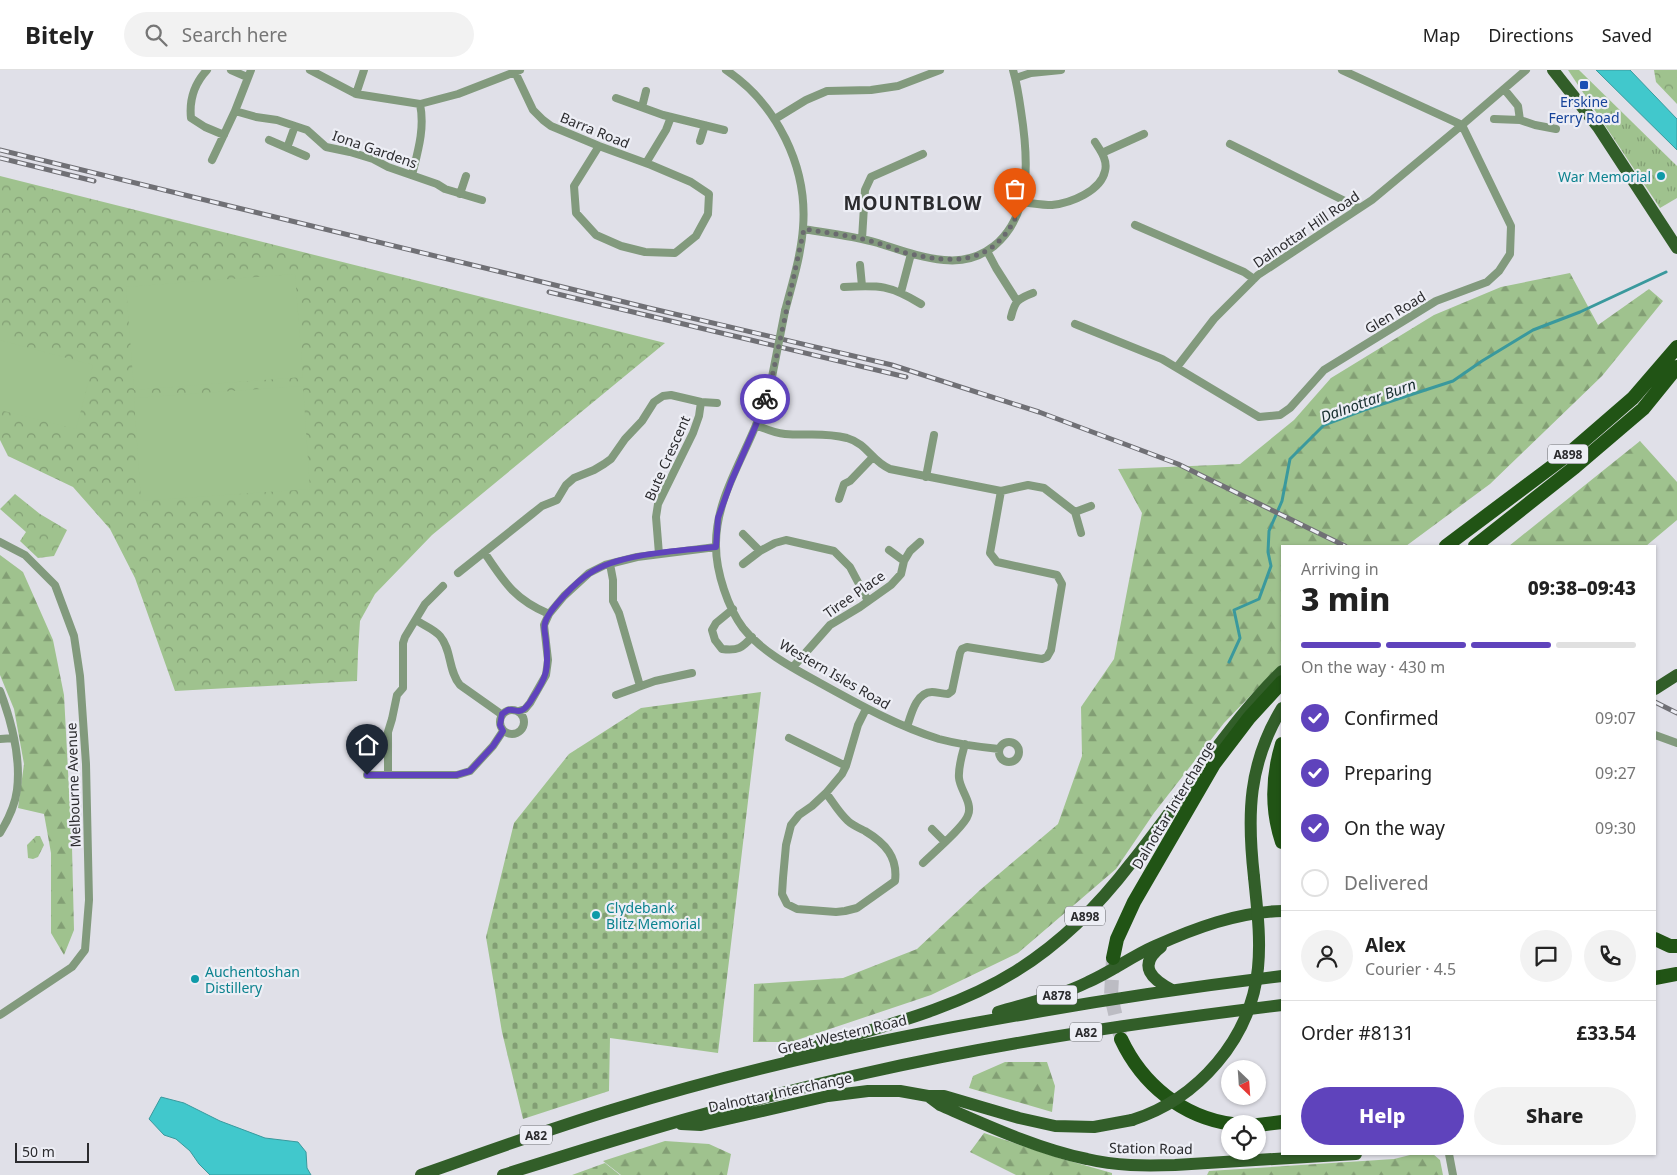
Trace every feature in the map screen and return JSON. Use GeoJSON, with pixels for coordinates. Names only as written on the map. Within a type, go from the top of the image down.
{"type":"FeatureCollection","features":[{"type":"Feature","properties":{"kind":"highway","name":"A898"},"geometry":{"type":"LineString","coordinates":[[1447,545],[1566,456],[1633,398],[1677,347]]}},
{"type":"Feature","properties":{"kind":"highway","name":"A898"},"geometry":{"type":"LineString","coordinates":[[1476,545],[1576,467],[1643,409],[1677,367]]}},
{"type":"Feature","properties":{"kind":"highway","name":"Dalnottar Interchange"},"geometry":{"type":"LineString","coordinates":[[1113,958],[1117,938],[1134,902],[1214,764],[1249,718],[1281,683]]}},
{"type":"Feature","properties":{"kind":"highway"},"geometry":{"type":"LineString","coordinates":[[1281,747],[1276,764],[1274,797],[1276,820],[1281,838]]}},
{"type":"Feature","properties":{"kind":"highway"},"geometry":{"type":"LineString","coordinates":[[1656,939],[1674,946]]}},
{"type":"Feature","properties":{"kind":"highway"},"geometry":{"type":"LineString","coordinates":[[1656,976],[1673,974]]}},
{"type":"Feature","properties":{"kind":"highway"},"geometry":{"type":"LineString","coordinates":[[1121,1039],[1132,1061],[1168,1099],[1201,1116],[1221,1121]]}},
{"type":"Feature","properties":{"kind":"highway"},"geometry":{"type":"LineString","coordinates":[[1266,1124],[1281,1122]]}},
{"type":"Feature","properties":{"kind":"main road"},"geometry":{"type":"LineString","coordinates":[[1553,70],[1598,127],[1677,248]]}},
{"type":"Feature","properties":{"kind":"main road","name":"A898"},"geometry":{"type":"LineString","coordinates":[[779,1065],[804,1050],[911,1016],[968,995],[1015,972],[1046,951],[1079,922],[1107,893],[1132,863],[1240,715],[1281,672]]}},
{"type":"Feature","properties":{"kind":"main road"},"geometry":{"type":"LineString","coordinates":[[1656,688],[1677,675]]}},
{"type":"Feature","properties":{"kind":"main road"},"geometry":{"type":"LineString","coordinates":[[928,1096],[944,1096],[1026,1120],[1055,1126],[1094,1127],[1132,1120],[1168,1105],[1193,1088],[1214,1066],[1238,1031],[1250,1002],[1258,970],[1259,931],[1250,826],[1252,787],[1260,756],[1270,730],[1281,710]]}},
{"type":"Feature","properties":{"kind":"main road","name":"A878"},"geometry":{"type":"LineString","coordinates":[[938,1029],[1074,988],[1118,967],[1155,946],[1207,925],[1226,919],[1281,911]]}},
{"type":"Feature","properties":{"kind":"main road","name":"A878"},"geometry":{"type":"LineString","coordinates":[[1169,941],[1155,952],[1148,965],[1150,972],[1157,982],[1172,990]]}},
{"type":"Feature","properties":{"kind":"main road"},"geometry":{"type":"LineString","coordinates":[[1656,946],[1674,946]]}},
{"type":"Feature","properties":{"kind":"main road","name":"Great Western Road"},"geometry":{"type":"LineString","coordinates":[[421,1175],[506,1144],[614,1109],[779,1065],[938,1029],[1172,990],[1281,976]]}},
{"type":"Feature","properties":{"kind":"main road","name":"A82"},"geometry":{"type":"LineString","coordinates":[[503,1175],[668,1124],[765,1097],[902,1065],[1105,1029],[1281,1005]]}},
{"type":"Feature","properties":{"kind":"main road","name":"Dalnottar Interchange"},"geometry":{"type":"LineString","coordinates":[[668,1124],[701,1125],[828,1096],[868,1091],[900,1091],[928,1096]]}},
{"type":"Feature","properties":{"kind":"main road","name":"Station Road"},"geometry":{"type":"LineString","coordinates":[[928,1096],[940,1104],[1043,1147],[1087,1160],[1106,1163],[1152,1166],[1340,1155]]}},
{"type":"Feature","properties":{"kind":"street"},"geometry":{"type":"LineString","coordinates":[[207,70],[198,80],[193,92],[189,105],[191,118],[204,127],[224,135]]}},
{"type":"Feature","properties":{"kind":"street"},"geometry":{"type":"LineString","coordinates":[[212,160],[235,111],[249,74],[231,70]]}},
{"type":"Feature","properties":{"kind":"street"},"geometry":{"type":"LineString","coordinates":[[310,70],[356,94],[420,104],[458,94],[517,71]]}},
{"type":"Feature","properties":{"kind":"street"},"geometry":{"type":"LineString","coordinates":[[356,94],[364,70]]}},
{"type":"Feature","properties":{"kind":"street","name":"Western Isles Road"},"geometry":{"type":"LineString","coordinates":[[727,70],[748,87],[776,119],[788,142],[804,195],[804,229],[771,382],[756,425],[731,482],[718,518],[716,547],[720,576],[727,598],[742,627],[752,637],[792,667],[866,709],[940,739],[999,750]]}},
{"type":"Feature","properties":{"kind":"street"},"geometry":{"type":"LineString","coordinates":[[776,119],[806,100],[827,92],[871,90],[898,86],[940,70]]}},
{"type":"Feature","properties":{"kind":"street"},"geometry":{"type":"LineString","coordinates":[[804,229],[862,239],[911,254],[945,260],[959,260],[988,251],[1008,233],[1015,219],[1025,185],[1025,134],[1014,74],[1061,70]]}},
{"type":"Feature","properties":{"kind":"street","name":"Dalnottar Hill Road"},"geometry":{"type":"LineString","coordinates":[[1177,367],[1214,319],[1254,279],[1372,200],[1526,70]]}},
{"type":"Feature","properties":{"kind":"street","name":"Barra Road"},"geometry":{"type":"LineString","coordinates":[[517,71],[534,110],[551,126],[691,182],[709,194],[708,214],[696,236],[675,253],[645,252],[621,246],[596,234],[576,213],[574,186],[599,146]]}},
{"type":"Feature","properties":{"kind":"street"},"geometry":{"type":"LineString","coordinates":[[1348,71],[1462,125]]}},
{"type":"Feature","properties":{"kind":"street"},"geometry":{"type":"LineString","coordinates":[[1504,89],[1518,106],[1520,120]]}},
{"type":"Feature","properties":{"kind":"street"},"geometry":{"type":"LineString","coordinates":[[642,107],[646,91]]}},
{"type":"Feature","properties":{"kind":"street"},"geometry":{"type":"LineString","coordinates":[[616,98],[671,117],[724,130]]}},
{"type":"Feature","properties":{"kind":"street"},"geometry":{"type":"LineString","coordinates":[[412,175],[421,140],[422,114],[420,104]]}},
{"type":"Feature","properties":{"kind":"street","name":"Iona Gardens"},"geometry":{"type":"LineString","coordinates":[[235,111],[277,120],[307,130],[326,147],[373,159],[388,167],[437,184],[445,190],[482,200]]}},
{"type":"Feature","properties":{"kind":"street"},"geometry":{"type":"LineString","coordinates":[[646,163],[666,130],[671,117]]}},
{"type":"Feature","properties":{"kind":"street"},"geometry":{"type":"LineString","coordinates":[[1494,119],[1520,120],[1556,129]]}},
{"type":"Feature","properties":{"kind":"street"},"geometry":{"type":"LineString","coordinates":[[700,141],[704,125]]}},
{"type":"Feature","properties":{"kind":"street","name":"Glen Road"},"geometry":{"type":"LineString","coordinates":[[1075,324],[1162,359],[1259,417],[1276,416],[1290,408],[1324,370],[1436,301],[1487,282],[1499,271],[1510,254],[1510,226],[1462,125]]}},
{"type":"Feature","properties":{"kind":"street"},"geometry":{"type":"LineString","coordinates":[[288,148],[295,126]]}},
{"type":"Feature","properties":{"kind":"street"},"geometry":{"type":"LineString","coordinates":[[1102,153],[1144,134]]}},
{"type":"Feature","properties":{"kind":"street"},"geometry":{"type":"LineString","coordinates":[[269,140],[306,156]]}},
{"type":"Feature","properties":{"kind":"street"},"geometry":{"type":"LineString","coordinates":[[1021,202],[1052,205],[1073,201],[1086,195],[1100,181],[1106,170],[1102,153],[1095,142]]}},
{"type":"Feature","properties":{"kind":"street"},"geometry":{"type":"LineString","coordinates":[[1230,144],[1359,208]]}},
{"type":"Feature","properties":{"kind":"street"},"geometry":{"type":"LineString","coordinates":[[862,239],[865,190],[871,177],[923,154]]}},
{"type":"Feature","properties":{"kind":"street"},"geometry":{"type":"LineString","coordinates":[[460,194],[466,176]]}},
{"type":"Feature","properties":{"kind":"street"},"geometry":{"type":"LineString","coordinates":[[1135,225],[1244,272],[1254,279]]}},
{"type":"Feature","properties":{"kind":"street"},"geometry":{"type":"LineString","coordinates":[[988,251],[1000,276],[1017,301]]}},
{"type":"Feature","properties":{"kind":"street"},"geometry":{"type":"LineString","coordinates":[[901,292],[911,254]]}},
{"type":"Feature","properties":{"kind":"street"},"geometry":{"type":"LineString","coordinates":[[860,265],[862,286]]}},
{"type":"Feature","properties":{"kind":"street"},"geometry":{"type":"LineString","coordinates":[[844,287],[885,287],[901,292],[921,304]]}},
{"type":"Feature","properties":{"kind":"street"},"geometry":{"type":"LineString","coordinates":[[1011,317],[1017,301],[1033,293]]}},
{"type":"Feature","properties":{"kind":"street","name":"Bute Crescent"},"geometry":{"type":"LineString","coordinates":[[458,573],[542,506],[558,500],[566,485],[574,478],[594,470],[611,459],[625,439],[642,421],[654,402],[663,396],[672,395],[701,402],[717,403]]}},
{"type":"Feature","properties":{"kind":"street","name":"Bute Crescent"},"geometry":{"type":"LineString","coordinates":[[659,554],[656,517],[658,504],[693,433],[699,416],[701,402]]}},
{"type":"Feature","properties":{"kind":"street"},"geometry":{"type":"LineString","coordinates":[[756,425],[786,434],[818,433],[848,438],[865,447],[883,466],[926,477],[1001,491],[1028,485],[1044,488],[1075,512],[1081,533]]}},
{"type":"Feature","properties":{"kind":"street"},"geometry":{"type":"LineString","coordinates":[[926,477],[934,435]]}},
{"type":"Feature","properties":{"kind":"street"},"geometry":{"type":"LineString","coordinates":[[839,499],[844,484],[850,481],[873,457]]}},
{"type":"Feature","properties":{"kind":"street"},"geometry":{"type":"LineString","coordinates":[[907,727],[918,700],[925,694],[932,692],[948,694],[952,691],[962,649],[971,646],[1042,659],[1047,657],[1051,650],[1062,584],[1057,575],[997,562],[993,559],[990,553],[1001,491]]}},
{"type":"Feature","properties":{"kind":"street"},"geometry":{"type":"LineString","coordinates":[[1075,512],[1091,506]]}},
{"type":"Feature","properties":{"kind":"street"},"geometry":{"type":"LineString","coordinates":[[743,534],[760,550]]}},
{"type":"Feature","properties":{"kind":"street"},"geometry":{"type":"LineString","coordinates":[[743,564],[760,550],[775,542],[786,540],[834,551],[850,567],[868,601]]}},
{"type":"Feature","properties":{"kind":"street","name":"Melbourne Avenue"},"geometry":{"type":"LineString","coordinates":[[0,542],[25,555],[55,585],[74,636],[80,676],[86,764],[89,900],[85,950],[72,967],[0,1015]]}},
{"type":"Feature","properties":{"kind":"street","name":"Tiree Place"},"geometry":{"type":"LineString","coordinates":[[792,667],[830,626],[891,585],[901,574],[904,561],[910,551],[920,542]]}},
{"type":"Feature","properties":{"kind":"street"},"geometry":{"type":"LineString","coordinates":[[503,731],[500,725],[502,714],[508,710],[518,711],[525,709],[546,675],[548,660],[544,625],[548,614],[589,573],[637,556],[716,547]]}},
{"type":"Feature","properties":{"kind":"street","name":"Tiree Place"},"geometry":{"type":"LineString","coordinates":[[889,550],[904,561]]}},
{"type":"Feature","properties":{"kind":"street"},"geometry":{"type":"LineString","coordinates":[[484,552],[511,590],[522,600],[548,614]]}},
{"type":"Feature","properties":{"kind":"street"},"geometry":{"type":"LineString","coordinates":[[610,564],[613,580],[613,601],[619,614],[640,686]]}},
{"type":"Feature","properties":{"kind":"street"},"geometry":{"type":"LineString","coordinates":[[388,775],[388,732],[397,695],[403,688],[403,643],[425,604],[443,586]]}},
{"type":"Feature","properties":{"kind":"street"},"geometry":{"type":"LineString","coordinates":[[733,609],[716,622],[712,630],[715,640],[722,649],[735,651],[752,637]]}},
{"type":"Feature","properties":{"kind":"street"},"geometry":{"type":"LineString","coordinates":[[416,620],[440,636],[455,679],[460,685],[502,714]]}},
{"type":"Feature","properties":{"kind":"street"},"geometry":{"type":"LineString","coordinates":[[616,695],[640,686],[692,673]]}},
{"type":"Feature","properties":{"kind":"street"},"geometry":{"type":"LineString","coordinates":[[0,693],[6,707],[14,738],[17,789],[11,812],[0,834]]}},
{"type":"Feature","properties":{"kind":"street"},"geometry":{"type":"LineString","coordinates":[[826,793],[848,822],[871,835],[891,853],[896,873],[895,881],[857,908],[836,912],[796,908],[787,904],[782,894],[786,845],[791,825],[799,815],[826,793],[846,766],[858,725],[866,709]]}},
{"type":"Feature","properties":{"kind":"street"},"geometry":{"type":"LineString","coordinates":[[503,731],[515,733],[521,729],[523,718],[518,711]]}},
{"type":"Feature","properties":{"kind":"street"},"geometry":{"type":"LineString","coordinates":[[367,775],[456,775],[470,771],[493,746],[503,731]]}},
{"type":"Feature","properties":{"kind":"street"},"geometry":{"type":"LineString","coordinates":[[1656,735],[1677,742]]}},
{"type":"Feature","properties":{"kind":"street"},"geometry":{"type":"LineString","coordinates":[[0,740],[14,738]]}},
{"type":"Feature","properties":{"kind":"street"},"geometry":{"type":"LineString","coordinates":[[789,738],[846,766]]}},
{"type":"Feature","properties":{"kind":"street"},"geometry":{"type":"LineString","coordinates":[[923,863],[963,824],[969,814],[968,803],[959,780],[959,769],[965,744]]}},
{"type":"Feature","properties":{"kind":"street"},"geometry":{"type":"LineString","coordinates":[[932,829],[944,842]]}},
{"type":"Feature","properties":{"kind":"street"},"geometry":{"type":"LineString","coordinates":[[1449,1155],[1453,1175]]}},
{"type":"Feature","properties":{"kind":"green space"},"geometry":{"type":"Polygon","coordinates":[[[1568,70],[1579,70],[1677,166],[1677,198],[1660,208],[1568,70]]]}},
{"type":"Feature","properties":{"kind":"green space"},"geometry":{"type":"Polygon","coordinates":[[[1654,70],[1677,70],[1677,104],[1656,82],[1654,70]]]}},
{"type":"Feature","properties":{"kind":"green space"},"geometry":{"type":"Polygon","coordinates":[[[0,176],[665,343],[432,535],[375,594],[360,621],[357,681],[175,691],[135,578],[110,529],[73,487],[8,456],[0,440],[0,176]]]}},
{"type":"Feature","properties":{"kind":"green space"},"geometry":{"type":"Polygon","coordinates":[[[1570,273],[1598,325],[1649,289],[1663,301],[1602,376],[1490,484],[1407,545],[1281,545],[1281,664],[1224,723],[1154,813],[1116,869],[1018,953],[931,995],[791,1042],[753,1042],[754,984],[843,978],[917,949],[980,890],[1058,824],[1082,756],[1081,707],[1114,659],[1142,513],[1118,469],[1240,464],[1294,420],[1331,378],[1434,315],[1501,287],[1570,273]]]}},
{"type":"Feature","properties":{"kind":"green space"},"geometry":{"type":"Polygon","coordinates":[[[295,274],[303,377],[134,390],[126,287],[295,274]]]}},
{"type":"Feature","properties":{"kind":"green space"},"geometry":{"type":"Polygon","coordinates":[[[0,340],[93,365],[76,429],[0,410],[0,340]]]}},
{"type":"Feature","properties":{"kind":"green space"},"geometry":{"type":"Polygon","coordinates":[[[303,386],[310,489],[141,501],[134,398],[303,386]]]}},
{"type":"Feature","properties":{"kind":"green space"},"geometry":{"type":"Polygon","coordinates":[[[1640,441],[1677,482],[1677,520],[1647,545],[1510,545],[1640,441]]]}},
{"type":"Feature","properties":{"kind":"green space"},"geometry":{"type":"Polygon","coordinates":[[[15,494],[40,514],[67,530],[54,556],[38,558],[20,541],[26,532],[0,509],[15,494]]]}},
{"type":"Feature","properties":{"kind":"green space"},"geometry":{"type":"Polygon","coordinates":[[[0,555],[23,572],[53,640],[64,695],[72,847],[74,930],[64,955],[51,933],[51,853],[44,814],[18,808],[24,764],[14,709],[0,675],[0,555]]]}},
{"type":"Feature","properties":{"kind":"green space"},"geometry":{"type":"Polygon","coordinates":[[[761,692],[718,1053],[610,1038],[609,1091],[523,1119],[502,1032],[486,937],[514,823],[569,754],[641,708],[761,692]]]}},
{"type":"Feature","properties":{"kind":"green space"},"geometry":{"type":"Polygon","coordinates":[[[36,836],[40,836],[44,845],[38,857],[28,858],[27,845],[36,836]]]}},
{"type":"Feature","properties":{"kind":"green space"},"geometry":{"type":"Polygon","coordinates":[[[1005,1062],[1047,1062],[1055,1086],[1052,1112],[969,1088],[973,1076],[1005,1062]]]}},
{"type":"Feature","properties":{"kind":"green space"},"geometry":{"type":"Polygon","coordinates":[[[984,1133],[1112,1173],[1112,1175],[1016,1175],[970,1152],[984,1133]]]}},
{"type":"Feature","properties":{"kind":"green space"},"geometry":{"type":"Polygon","coordinates":[[[665,1141],[709,1144],[731,1154],[727,1175],[621,1175],[603,1161],[665,1141]]]}},
{"type":"Feature","properties":{"kind":"green space"},"geometry":{"type":"Polygon","coordinates":[[[1410,1155],[1434,1155],[1440,1160],[1443,1175],[1207,1175],[1209,1171],[1394,1159],[1410,1155]]]}},
{"type":"Feature","properties":{"kind":"green space"},"geometry":{"type":"Polygon","coordinates":[[[605,1163],[620,1175],[572,1175],[605,1163]]]}},
{"type":"Feature","properties":{"kind":"water"},"geometry":{"type":"Polygon","coordinates":[[[1596,70],[1630,70],[1677,119],[1677,150],[1596,70]]]}},
{"type":"Feature","properties":{"kind":"water"},"geometry":{"type":"Polygon","coordinates":[[[161,1097],[184,1103],[220,1121],[265,1138],[298,1142],[306,1152],[307,1168],[311,1175],[210,1175],[190,1151],[176,1139],[164,1135],[149,1119],[161,1097]]]}},
{"type":"Feature","properties":{"kind":"waterway","name":"Dalnottar Burn"},"geometry":{"type":"LineString","coordinates":[[1229,662],[1240,638],[1234,610],[1259,599],[1271,566],[1268,552],[1269,531],[1282,501],[1290,459],[1324,425],[1453,381],[1533,330],[1580,312],[1666,272]]}},
{"type":"Feature","properties":{"kind":"tunnel"},"geometry":{"type":"LineString","coordinates":[[1113,959],[1111,996],[1121,1039]]}},
{"type":"Feature","properties":{"kind":"railway"},"geometry":{"type":"LineString","coordinates":[[0,150],[649,308],[892,365],[1039,412],[1178,464],[1343,545]]}},
{"type":"Feature","properties":{"kind":"railway"},"geometry":{"type":"LineString","coordinates":[[0,158],[94,181]]}},
{"type":"Feature","properties":{"kind":"railway"},"geometry":{"type":"LineString","coordinates":[[549,292],[906,377]]}},
{"type":"Feature","properties":{"kind":"railway"},"geometry":{"type":"LineString","coordinates":[[1656,702],[1677,713]]}},
{"type":"Feature","properties":{"kind":"way so far"},"geometry":{"type":"LineString","coordinates":[[765,399],[771,382],[804,229],[862,239],[907,253],[945,260],[966,259],[984,254],[1008,233],[1015,219]]}},
{"type":"Feature","properties":{"kind":"place","name":"Erskine Ferry Road"},"geometry":{"type":"Point","coordinates":[1584,85]}},
{"type":"Feature","properties":{"kind":"place","name":"War Memorial"},"geometry":{"type":"Point","coordinates":[1661,176]}},
{"type":"Feature","properties":{"kind":"place","name":"Clydebank Blitz Memorial"},"geometry":{"type":"Point","coordinates":[596,915]}},
{"type":"Feature","properties":{"kind":"place","name":"Auchentoshan Distillery"},"geometry":{"type":"Point","coordinates":[195,979]}},
{"type":"Feature","properties":{"kind":"district","name":"MOUNTBLOW"},"geometry":{"type":"Point","coordinates":[913,203]}},
{"type":"Feature","properties":{"kind":"route"},"geometry":{"type":"LineString","coordinates":[[367,775],[456,775],[470,771],[493,746],[503,731],[499,721],[502,714],[511,709],[518,711],[525,709],[540,688],[546,675],[548,660],[544,625],[548,614],[589,573],[605,565],[637,556],[716,547],[718,518],[765,399]]}}]}
